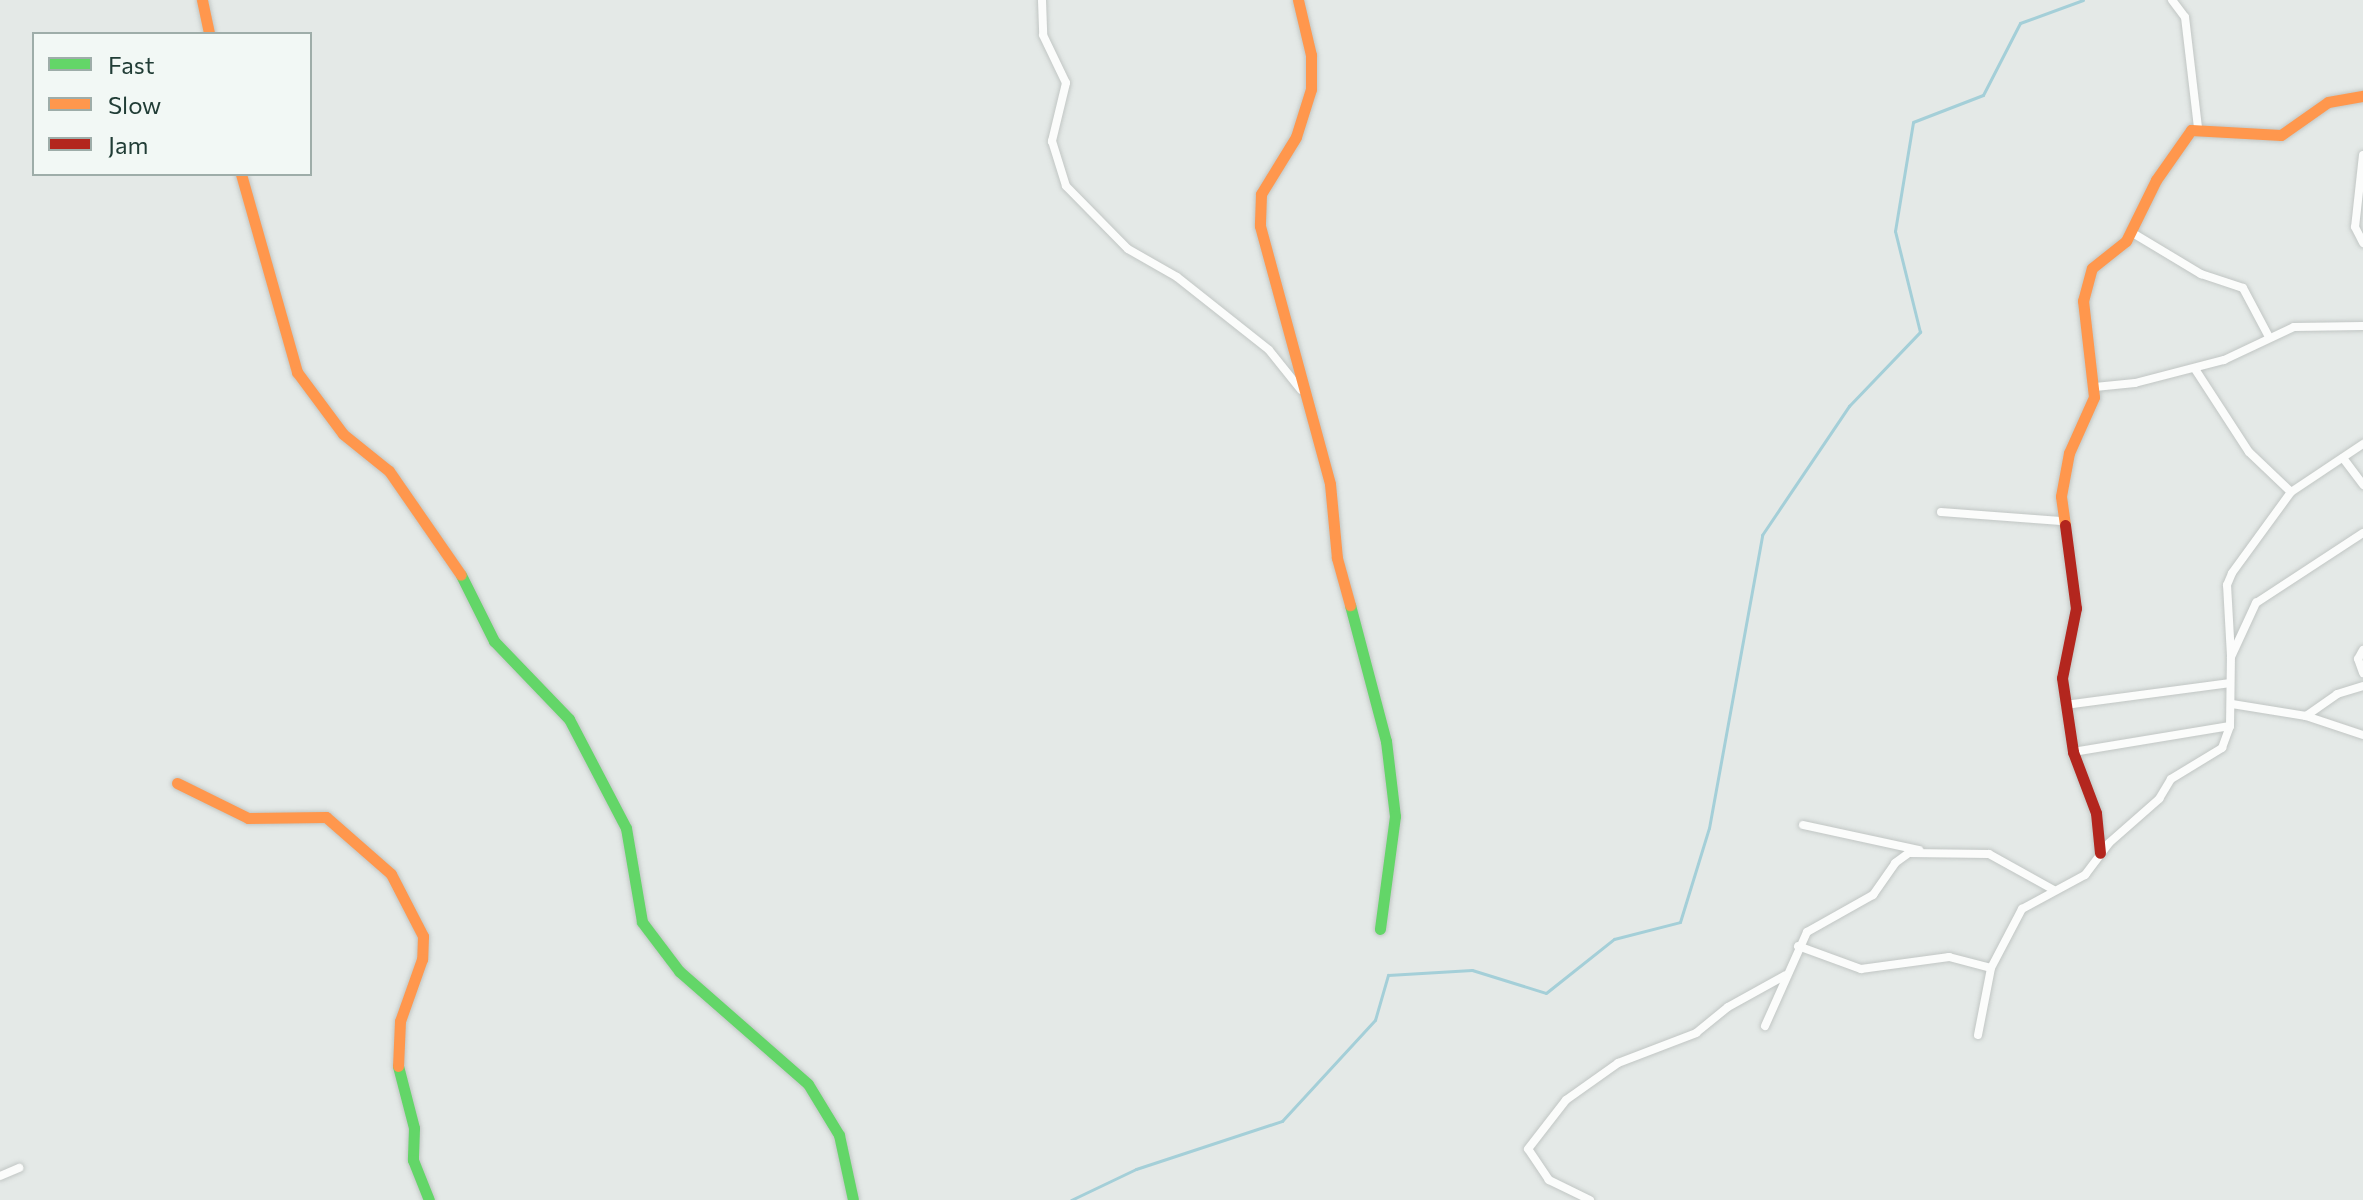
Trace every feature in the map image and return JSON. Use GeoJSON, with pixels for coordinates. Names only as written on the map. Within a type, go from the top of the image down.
{"type":"FeatureCollection","features":[{"type":"Feature","properties":{"kind":"street"},"geometry":{"type":"LineString","coordinates":[[202,0],[209,32]]}},
{"type":"Feature","properties":{"kind":"street"},"geometry":{"type":"LineString","coordinates":[[1042,0],[1043,35],[1066,83],[1052,141],[1066,186],[1128,249],[1177,277],[1269,350],[1305,398]]}},
{"type":"Feature","properties":{"kind":"street"},"geometry":{"type":"LineString","coordinates":[[1298,0],[1311,55],[1311,89],[1296,137],[1266,183],[1259,208],[1305,398],[1330,484],[1337,558],[1377,702],[1394,791],[1380,929]]}},
{"type":"Feature","properties":{"kind":"street"},"geometry":{"type":"LineString","coordinates":[[2172,0],[2185,17],[2198,128]]}},
{"type":"Feature","properties":{"kind":"street"},"geometry":{"type":"LineString","coordinates":[[2100,853],[2098,831],[2073,752],[2062,678],[2076,608],[2061,521],[2066,466],[2093,404],[2095,387],[2083,296],[2095,263],[2131,232],[2165,165],[2186,135],[2198,128],[2281,135],[2328,102],[2363,96]]}},
{"type":"Feature","properties":{"kind":"street"},"geometry":{"type":"LineString","coordinates":[[2363,155],[2355,227],[2363,243]]}},
{"type":"Feature","properties":{"kind":"street"},"geometry":{"type":"LineString","coordinates":[[242,176],[279,319],[302,381],[343,434],[389,471],[451,556],[494,641],[569,719],[626,828],[642,922],[679,971],[808,1084],[839,1135],[853,1200]]}},
{"type":"Feature","properties":{"kind":"street"},"geometry":{"type":"LineString","coordinates":[[2131,232],[2201,274],[2243,288],[2269,337]]}},
{"type":"Feature","properties":{"kind":"street"},"geometry":{"type":"LineString","coordinates":[[2095,387],[2195,369],[2238,355],[2269,337],[2319,324],[2363,326]]}},
{"type":"Feature","properties":{"kind":"street"},"geometry":{"type":"LineString","coordinates":[[2195,369],[2249,452],[2291,492]]}},
{"type":"Feature","properties":{"kind":"street"},"geometry":{"type":"LineString","coordinates":[[1978,1035],[1991,968],[2022,909],[2085,875],[2109,843],[2159,799],[2171,779],[2222,748],[2230,726],[2232,704],[2229,683],[2231,657],[2226,630],[2228,579],[2291,492],[2363,444]]}},
{"type":"Feature","properties":{"kind":"street"},"geometry":{"type":"LineString","coordinates":[[2343,458],[2363,485]]}},
{"type":"Feature","properties":{"kind":"street"},"geometry":{"type":"LineString","coordinates":[[1941,512],[2061,521]]}},
{"type":"Feature","properties":{"kind":"street"},"geometry":{"type":"LineString","coordinates":[[2231,657],[2259,599],[2363,533]]}},
{"type":"Feature","properties":{"kind":"street"},"geometry":{"type":"LineString","coordinates":[[2363,650],[2358,659],[2363,673]]}},
{"type":"Feature","properties":{"kind":"street"},"geometry":{"type":"LineString","coordinates":[[2065,705],[2229,683]]}},
{"type":"Feature","properties":{"kind":"street"},"geometry":{"type":"LineString","coordinates":[[2306,716],[2337,694],[2363,686]]}},
{"type":"Feature","properties":{"kind":"street"},"geometry":{"type":"LineString","coordinates":[[2232,704],[2306,716],[2363,735]]}},
{"type":"Feature","properties":{"kind":"street"},"geometry":{"type":"LineString","coordinates":[[2073,752],[2230,726]]}},
{"type":"Feature","properties":{"kind":"street"},"geometry":{"type":"LineString","coordinates":[[177,783],[248,818],[326,817],[391,874],[423,936],[422,959],[400,1021],[398,1066],[414,1128],[413,1160],[429,1200]]}},
{"type":"Feature","properties":{"kind":"street"},"geometry":{"type":"LineString","coordinates":[[1803,825],[1919,850],[1989,854],[2054,890]]}},
{"type":"Feature","properties":{"kind":"street"},"geometry":{"type":"LineString","coordinates":[[2098,831],[2109,843]]}},
{"type":"Feature","properties":{"kind":"street"},"geometry":{"type":"LineString","coordinates":[[1765,1026],[1798,946],[1824,919],[1873,895],[1895,863],[1919,850]]}},
{"type":"Feature","properties":{"kind":"street"},"geometry":{"type":"LineString","coordinates":[[1798,946],[1861,969],[1949,957],[1991,968]]}},
{"type":"Feature","properties":{"kind":"street"},"geometry":{"type":"LineString","coordinates":[[1590,1200],[1549,1180],[1528,1149],[1566,1100],[1618,1063],[1696,1033],[1728,1007],[1786,975]]}},
{"type":"Feature","properties":{"kind":"street"},"geometry":{"type":"LineString","coordinates":[[0,1176],[19,1168]]}},
{"type":"Feature","properties":{"kind":"waterway"},"geometry":{"type":"LineString","coordinates":[[1071,1200],[1136,1169],[1282,1121],[1375,1020],[1388,975],[1472,970],[1546,993],[1614,939],[1680,922],[1709,828],[1762,535],[1849,406],[1920,332],[1895,231],[1913,122],[1983,95],[2020,23],[2083,0]]}},
{"type":"Feature","properties":{"kind":"traffic: fast"},"geometry":{"type":"LineString","coordinates":[[461,575],[494,641],[569,719],[626,828],[642,922],[679,971],[808,1084],[839,1135],[853,1200]]}},
{"type":"Feature","properties":{"kind":"traffic: fast"},"geometry":{"type":"LineString","coordinates":[[1350,605],[1386,741],[1395,816],[1380,929]]}},
{"type":"Feature","properties":{"kind":"traffic: fast"},"geometry":{"type":"LineString","coordinates":[[398,1066],[414,1128],[413,1160],[429,1200]]}},
{"type":"Feature","properties":{"kind":"traffic: slow"},"geometry":{"type":"LineString","coordinates":[[202,0],[209,32]]}},
{"type":"Feature","properties":{"kind":"traffic: slow"},"geometry":{"type":"LineString","coordinates":[[1298,0],[1311,55],[1311,89],[1296,137],[1261,194],[1260,226],[1330,484],[1337,558],[1350,605]]}},
{"type":"Feature","properties":{"kind":"traffic: slow"},"geometry":{"type":"LineString","coordinates":[[2065,525],[2061,496],[2069,453],[2094,397],[2083,301],[2092,268],[2126,241],[2156,180],[2191,130],[2281,135],[2328,102],[2363,96]]}},
{"type":"Feature","properties":{"kind":"traffic: slow"},"geometry":{"type":"LineString","coordinates":[[242,176],[297,372],[343,434],[389,471],[461,575]]}},
{"type":"Feature","properties":{"kind":"traffic: slow"},"geometry":{"type":"LineString","coordinates":[[177,783],[248,818],[326,817],[391,874],[423,936],[422,959],[400,1021],[398,1066]]}},
{"type":"Feature","properties":{"kind":"traffic: jam"},"geometry":{"type":"LineString","coordinates":[[2065,525],[2076,608],[2062,678],[2073,752],[2096,813],[2100,853]]}}]}
